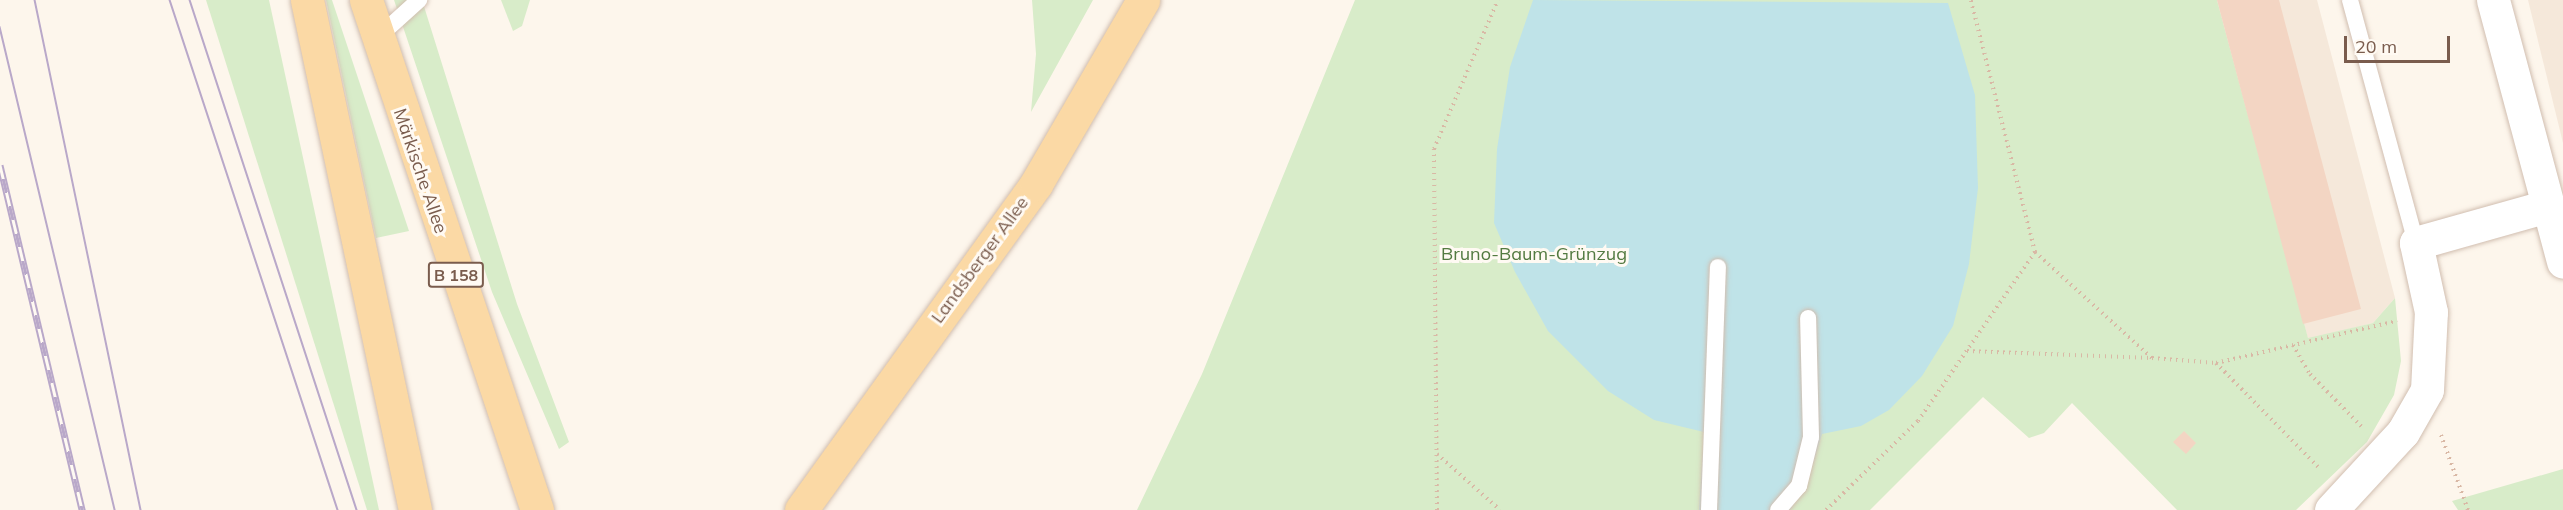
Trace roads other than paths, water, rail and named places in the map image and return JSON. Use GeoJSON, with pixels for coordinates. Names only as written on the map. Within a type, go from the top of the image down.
{"type":"FeatureCollection","features":[{"type":"Feature","properties":{"kind":"main road"},"geometry":{"type":"LineString","coordinates":[[307,0],[415,510]]}},
{"type":"Feature","properties":{"kind":"main road","name":"Märkische Allee"},"geometry":{"type":"LineString","coordinates":[[364,0],[537,510]]}},
{"type":"Feature","properties":{"kind":"main road","name":"Landsberger Allee"},"geometry":{"type":"LineString","coordinates":[[801,510],[1036,184],[1143,0]]}},
{"type":"Feature","properties":{"kind":"street"},"geometry":{"type":"LineString","coordinates":[[2493,0],[2563,262]]}},
{"type":"Feature","properties":{"kind":"street"},"geometry":{"type":"LineString","coordinates":[[2338,503],[2403,432],[2427,390],[2431,312],[2416,243],[2548,206]]}},
{"type":"Feature","properties":{"kind":"lane"},"geometry":{"type":"LineString","coordinates":[[377,38],[419,0]]}},
{"type":"Feature","properties":{"kind":"lane"},"geometry":{"type":"LineString","coordinates":[[2350,0],[2416,243]]}},
{"type":"Feature","properties":{"kind":"lane"},"geometry":{"type":"LineString","coordinates":[[1709,510],[1718,267]]}},
{"type":"Feature","properties":{"kind":"lane"},"geometry":{"type":"LineString","coordinates":[[1778,510],[1799,486],[1811,437],[1808,318]]}},
{"type":"Feature","properties":{"kind":"water"},"geometry":{"type":"Polygon","coordinates":[[[1533,0],[1948,3],[1975,95],[1978,188],[1969,264],[1953,326],[1922,376],[1889,410],[1861,426],[1822,434],[1808,479],[1790,510],[1699,510],[1704,432],[1654,420],[1608,391],[1548,331],[1515,272],[1494,223],[1497,149],[1510,67],[1533,0]]]}},
{"type":"Feature","properties":{"kind":"tram line"},"geometry":{"type":"LineString","coordinates":[[35,0],[141,510]]}},
{"type":"Feature","properties":{"kind":"tram line"},"geometry":{"type":"LineString","coordinates":[[170,0],[338,510]]}},
{"type":"Feature","properties":{"kind":"tram line"},"geometry":{"type":"LineString","coordinates":[[190,0],[357,510]]}},
{"type":"Feature","properties":{"kind":"tram line"},"geometry":{"type":"LineString","coordinates":[[0,27],[115,510]]}},
{"type":"Feature","properties":{"kind":"railway"},"geometry":{"type":"LineString","coordinates":[[0,165],[82,510]]}},
{"type":"Feature","properties":{"kind":"park label","name":"Bruno-Baum-Grünzug"},"geometry":{"type":"Point","coordinates":[1534,254]}}]}
